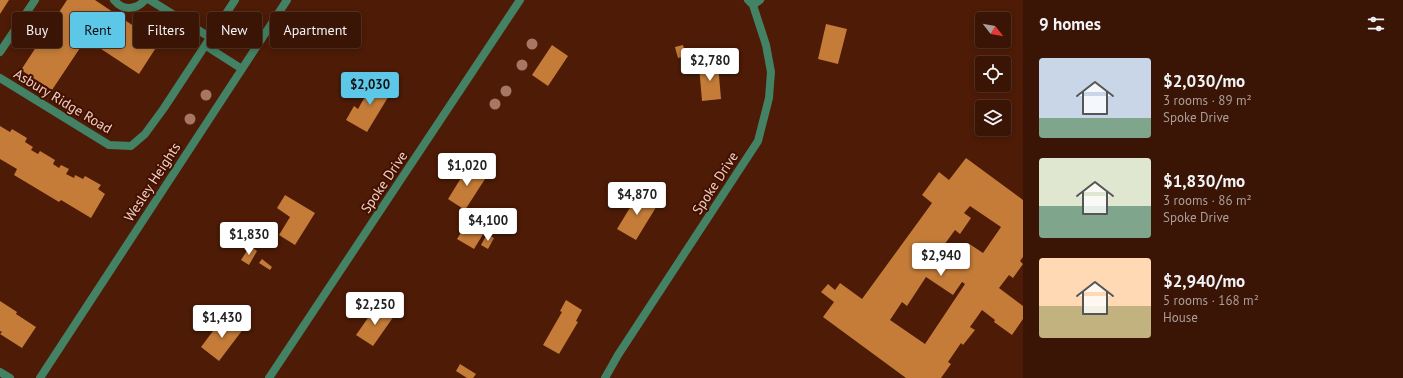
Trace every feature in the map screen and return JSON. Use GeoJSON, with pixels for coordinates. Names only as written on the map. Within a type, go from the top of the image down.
{"type":"FeatureCollection","features":[{"type":"Feature","properties":{"kind":"street"},"geometry":{"type":"LineString","coordinates":[[0,52],[35,0]]}},
{"type":"Feature","properties":{"kind":"street"},"geometry":{"type":"LineString","coordinates":[[114,0],[123,7],[133,8],[146,0]]}},
{"type":"Feature","properties":{"kind":"street"},"geometry":{"type":"LineString","coordinates":[[150,0],[207,36]]}},
{"type":"Feature","properties":{"kind":"street","name":"Asbury Ridge Road"},"geometry":{"type":"LineString","coordinates":[[227,12],[235,0]]}},
{"type":"Feature","properties":{"kind":"street","name":"Wesley Heights"},"geometry":{"type":"LineString","coordinates":[[40,378],[287,0]]}},
{"type":"Feature","properties":{"kind":"street","name":"Spoke Drive"},"geometry":{"type":"LineString","coordinates":[[269,378],[520,0]]}},
{"type":"Feature","properties":{"kind":"street","name":"Spoke Drive"},"geometry":{"type":"LineString","coordinates":[[605,378],[758,141],[769,98],[771,72],[766,45],[751,3],[760,0]]}},
{"type":"Feature","properties":{"kind":"street"},"geometry":{"type":"LineString","coordinates":[[206,46],[242,69]]}},
{"type":"Feature","properties":{"kind":"street","name":"Asbury Ridge Road"},"geometry":{"type":"LineString","coordinates":[[0,78],[109,145],[131,146],[145,134],[206,46]]}},
{"type":"Feature","properties":{"kind":"street"},"geometry":{"type":"LineString","coordinates":[[0,372],[10,378]]}},
{"type":"Feature","properties":{"kind":"building"},"geometry":{"type":"Polygon","coordinates":[[[0,0],[9,0],[0,14],[0,0]]]}},
{"type":"Feature","properties":{"kind":"building"},"geometry":{"type":"Polygon","coordinates":[[[67,0],[95,0],[113,12],[70,12],[70,48],[80,48],[52,90],[21,70],[35,48],[62,48],[62,12],[59,12],[67,0]]]}},
{"type":"Feature","properties":{"kind":"building"},"geometry":{"type":"Polygon","coordinates":[[[125,20],[133,26],[133,48],[156,48],[139,74],[100,48],[125,48],[125,20]]]}},
{"type":"Feature","properties":{"kind":"building"},"geometry":{"type":"Polygon","coordinates":[[[826,24],[847,29],[838,64],[818,59],[826,24]]]}},
{"type":"Feature","properties":{"kind":"building"},"geometry":{"type":"Polygon","coordinates":[[[552,45],[568,56],[548,86],[532,75],[552,45]]]}},
{"type":"Feature","properties":{"kind":"building"},"geometry":{"type":"Polygon","coordinates":[[[683,45],[686,56],[678,58],[675,47],[683,45]]]}},
{"type":"Feature","properties":{"kind":"building"},"geometry":{"type":"Polygon","coordinates":[[[718,64],[721,99],[702,101],[699,66],[718,64]]]}},
{"type":"Feature","properties":{"kind":"building"},"geometry":{"type":"Polygon","coordinates":[[[375,79],[393,89],[367,132],[346,120],[354,106],[358,109],[375,79]]]}},
{"type":"Feature","properties":{"kind":"building"},"geometry":{"type":"Polygon","coordinates":[[[0,126],[10,132],[12,129],[27,138],[25,142],[33,147],[31,150],[38,154],[40,151],[55,160],[53,164],[59,168],[61,165],[69,169],[66,174],[74,178],[75,175],[83,179],[85,176],[101,185],[98,189],[105,194],[91,218],[61,200],[59,202],[14,175],[17,169],[0,159],[0,126]]]}},
{"type":"Feature","properties":{"kind":"building"},"geometry":{"type":"Polygon","coordinates":[[[966,158],[1023,200],[1023,257],[1020,261],[1023,264],[1013,278],[1009,275],[999,288],[1023,306],[1023,319],[1012,335],[994,322],[995,320],[982,310],[970,327],[975,330],[963,345],[961,343],[948,362],[951,364],[941,378],[906,378],[823,317],[834,302],[821,292],[828,284],[835,290],[840,283],[862,299],[932,203],[922,195],[939,172],[949,180],[966,158]],[[970,206],[964,213],[971,218],[960,234],[955,230],[944,245],[959,256],[968,243],[983,253],[1001,227],[970,206]],[[926,277],[907,306],[902,302],[890,320],[925,344],[965,284],[962,282],[953,295],[926,277]]]}},
{"type":"Feature","properties":{"kind":"building"},"geometry":{"type":"Polygon","coordinates":[[[469,165],[487,176],[465,210],[448,199],[469,165]]]}},
{"type":"Feature","properties":{"kind":"building"},"geometry":{"type":"Polygon","coordinates":[[[636,193],[641,194],[658,204],[636,240],[617,229],[631,206],[629,205],[636,193]]]}},
{"type":"Feature","properties":{"kind":"building"},"geometry":{"type":"Polygon","coordinates":[[[285,195],[315,213],[295,245],[279,235],[290,217],[277,208],[285,195]]]}},
{"type":"Feature","properties":{"kind":"building"},"geometry":{"type":"Polygon","coordinates":[[[469,220],[485,231],[474,249],[457,239],[469,220]]]}},
{"type":"Feature","properties":{"kind":"building"},"geometry":{"type":"Polygon","coordinates":[[[487,234],[494,238],[488,249],[481,245],[487,234]]]}},
{"type":"Feature","properties":{"kind":"building"},"geometry":{"type":"Polygon","coordinates":[[[250,246],[257,251],[249,265],[241,260],[250,246]]]}},
{"type":"Feature","properties":{"kind":"building"},"geometry":{"type":"Polygon","coordinates":[[[262,259],[272,267],[270,270],[259,263],[262,259]]]}},
{"type":"Feature","properties":{"kind":"building"},"geometry":{"type":"Polygon","coordinates":[[[566,300],[582,310],[576,321],[578,322],[559,354],[543,345],[562,312],[560,311],[566,300]]]}},
{"type":"Feature","properties":{"kind":"building"},"geometry":{"type":"Polygon","coordinates":[[[0,301],[36,327],[22,348],[0,334],[2,332],[0,331],[0,301]]]}},
{"type":"Feature","properties":{"kind":"building"},"geometry":{"type":"Polygon","coordinates":[[[377,305],[394,316],[373,346],[356,335],[377,305]]]}},
{"type":"Feature","properties":{"kind":"building"},"geometry":{"type":"Polygon","coordinates":[[[231,318],[244,328],[219,361],[201,347],[216,327],[221,331],[231,318]]]}},
{"type":"Feature","properties":{"kind":"building"},"geometry":{"type":"Polygon","coordinates":[[[460,364],[476,374],[473,378],[467,378],[456,371],[460,364]]]}}]}
